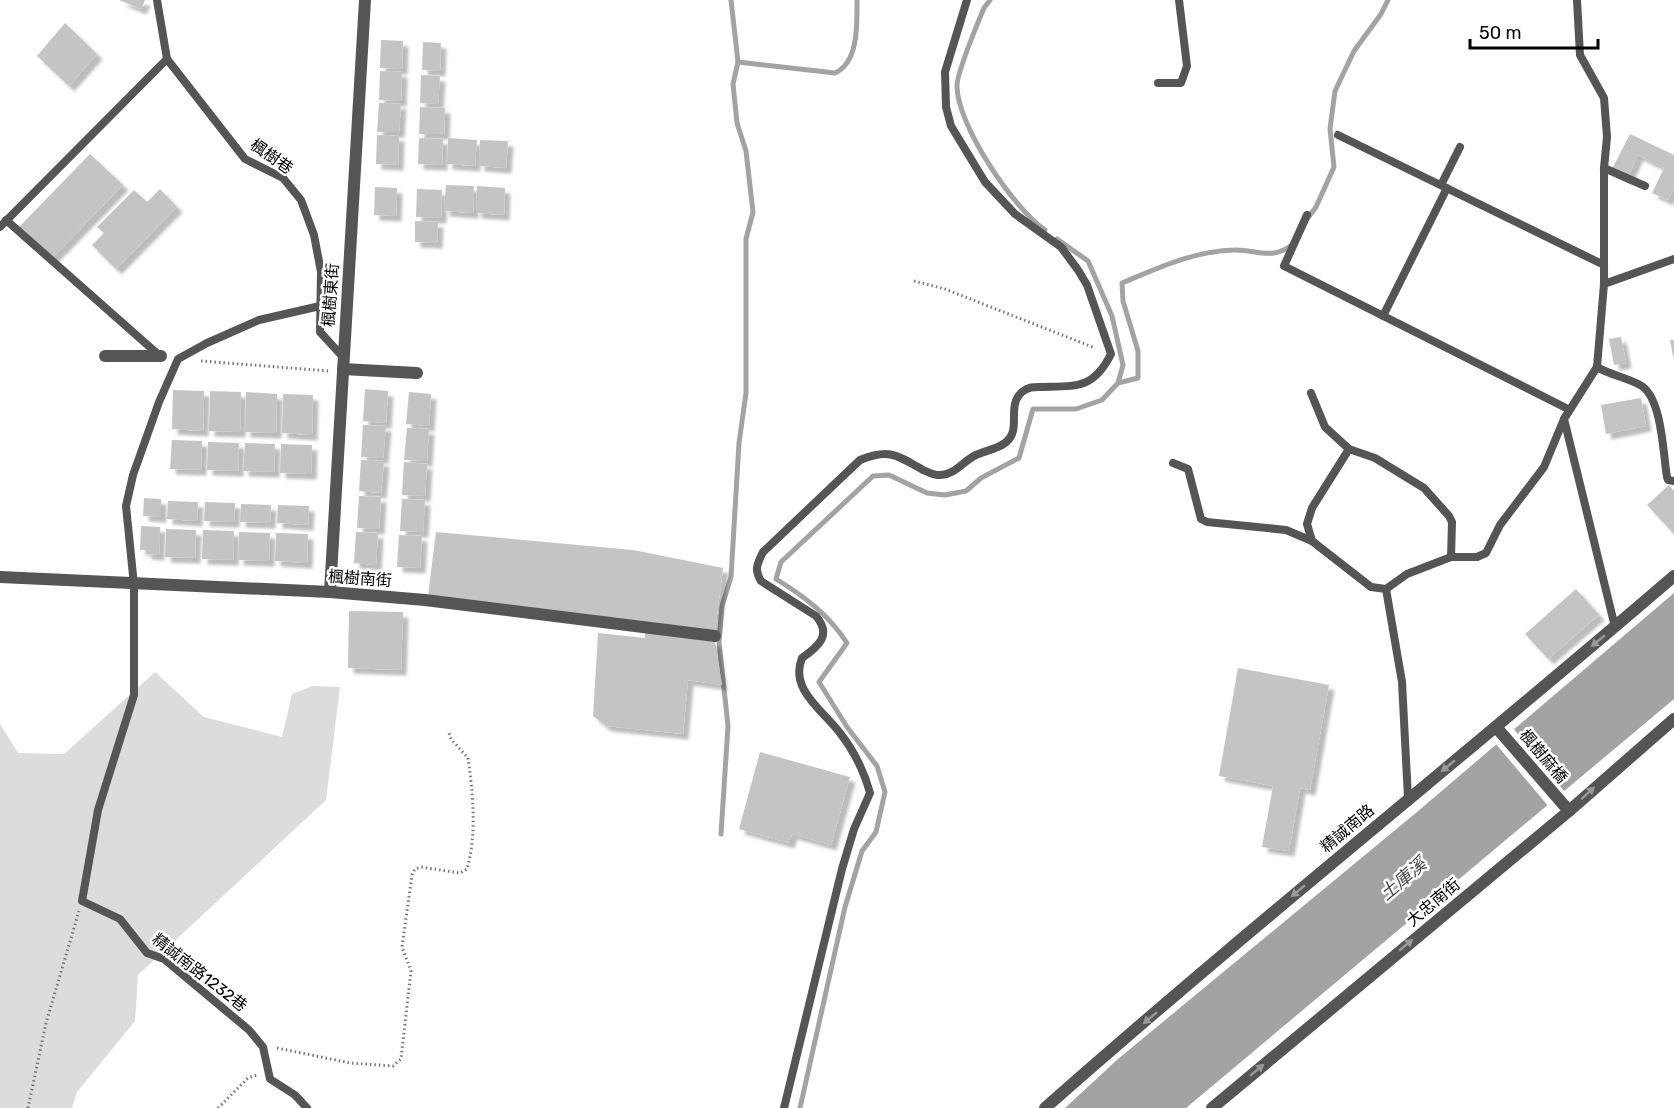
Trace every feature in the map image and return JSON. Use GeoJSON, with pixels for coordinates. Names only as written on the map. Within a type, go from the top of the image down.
{"type":"FeatureCollection","features":[{"type":"Feature","properties":{"kind":"street","name":"楓樹東街"},"geometry":{"type":"LineString","coordinates":[[330,592],[365,0]]}},
{"type":"Feature","properties":{"kind":"street"},"geometry":{"type":"LineString","coordinates":[[105,356],[161,356]]}},
{"type":"Feature","properties":{"kind":"street"},"geometry":{"type":"LineString","coordinates":[[343,363],[417,373]]}},
{"type":"Feature","properties":{"kind":"street","name":"精誠南路"},"geometry":{"type":"LineString","coordinates":[[1045,1108],[1408,798],[1500,731],[1674,576]]}},
{"type":"Feature","properties":{"kind":"street","name":"楓樹南街"},"geometry":{"type":"LineString","coordinates":[[0,577],[134,585],[330,592],[425,600],[715,636]]}},
{"type":"Feature","properties":{"kind":"street","name":"大忠南街"},"geometry":{"type":"LineString","coordinates":[[1212,1108],[1569,811],[1674,719]]}},
{"type":"Feature","properties":{"kind":"street","name":"楓樹麻橋"},"geometry":{"type":"LineString","coordinates":[[1500,731],[1569,811]]}},
{"type":"Feature","properties":{"kind":"lane","name":"楓樹巷"},"geometry":{"type":"LineString","coordinates":[[157,0],[167,59],[245,159],[283,178],[302,200],[314,235],[321,272],[320,332],[343,363]]}},
{"type":"Feature","properties":{"kind":"lane"},"geometry":{"type":"LineString","coordinates":[[784,1108],[842,869],[854,828],[870,793],[864,773],[848,745],[811,702],[799,675],[802,658],[822,642],[825,635],[822,624],[816,616],[761,581],[756,573],[756,564],[763,552],[860,460],[875,454],[891,453],[932,474],[940,475],[956,471],[975,455],[989,452],[1010,438],[1013,431],[1015,405],[1022,392],[1030,387],[1082,386],[1103,370],[1111,354],[1087,285],[1078,270],[1061,247],[1015,214],[985,182],[951,126],[946,107],[945,72],[967,0]]}},
{"type":"Feature","properties":{"kind":"lane"},"geometry":{"type":"LineString","coordinates":[[1158,83],[1181,83],[1187,66],[1179,0]]}},
{"type":"Feature","properties":{"kind":"lane"},"geometry":{"type":"LineString","coordinates":[[1173,463],[1188,469],[1202,519],[1208,522],[1286,530],[1312,541],[1371,586],[1386,589],[1407,574],[1451,557],[1477,558],[1486,553],[1500,525],[1544,467],[1568,409],[1597,367],[1604,284],[1604,168],[1607,137],[1604,98],[1580,55],[1576,0]]}},
{"type":"Feature","properties":{"kind":"lane"},"geometry":{"type":"LineString","coordinates":[[0,227],[167,59]]}},
{"type":"Feature","properties":{"kind":"lane"},"geometry":{"type":"LineString","coordinates":[[1338,135],[1604,265]]}},
{"type":"Feature","properties":{"kind":"lane"},"geometry":{"type":"LineString","coordinates":[[1383,316],[1444,187],[1460,147]]}},
{"type":"Feature","properties":{"kind":"lane"},"geometry":{"type":"LineString","coordinates":[[1604,168],[1645,186]]}},
{"type":"Feature","properties":{"kind":"lane"},"geometry":{"type":"LineString","coordinates":[[1307,215],[1284,266],[1568,409]]}},
{"type":"Feature","properties":{"kind":"lane"},"geometry":{"type":"LineString","coordinates":[[6,220],[161,356]]}},
{"type":"Feature","properties":{"kind":"lane"},"geometry":{"type":"LineString","coordinates":[[1604,284],[1674,259]]}},
{"type":"Feature","properties":{"kind":"lane"},"geometry":{"type":"LineString","coordinates":[[82,901],[87,862],[98,810],[134,695],[134,585],[126,506],[159,402],[178,359],[207,343],[259,320],[320,306]]}},
{"type":"Feature","properties":{"kind":"lane"},"geometry":{"type":"LineString","coordinates":[[1597,367],[1642,385],[1650,395],[1659,421],[1667,477],[1674,482]]}},
{"type":"Feature","properties":{"kind":"lane"},"geometry":{"type":"LineString","coordinates":[[1311,393],[1325,427],[1349,449],[1375,459],[1424,488],[1452,522],[1451,557]]}},
{"type":"Feature","properties":{"kind":"lane"},"geometry":{"type":"LineString","coordinates":[[1564,419],[1615,627]]}},
{"type":"Feature","properties":{"kind":"lane"},"geometry":{"type":"LineString","coordinates":[[1312,541],[1307,524],[1311,508],[1349,449]]}},
{"type":"Feature","properties":{"kind":"lane"},"geometry":{"type":"LineString","coordinates":[[1386,589],[1402,682],[1408,798]]}},
{"type":"Feature","properties":{"kind":"lane","name":"精誠南路1232巷"},"geometry":{"type":"LineString","coordinates":[[82,901],[120,919],[147,953],[164,959],[231,1014],[263,1047]]}},
{"type":"Feature","properties":{"kind":"lane"},"geometry":{"type":"LineString","coordinates":[[263,1047],[270,1079],[295,1095],[306,1108]]}},
{"type":"Feature","properties":{"kind":"path"},"geometry":{"type":"LineString","coordinates":[[914,281],[945,289],[1111,354]]}},
{"type":"Feature","properties":{"kind":"path"},"geometry":{"type":"LineString","coordinates":[[178,359],[318,372],[343,363]]}},
{"type":"Feature","properties":{"kind":"path"},"geometry":{"type":"LineString","coordinates":[[263,1047],[350,1063],[393,1066],[401,1059],[411,972],[402,947],[412,875],[415,869],[420,867],[460,873],[467,869],[468,864],[472,828],[468,758],[451,739],[449,733]]}},
{"type":"Feature","properties":{"kind":"path"},"geometry":{"type":"LineString","coordinates":[[28,1108],[46,1023],[82,901]]}},
{"type":"Feature","properties":{"kind":"path"},"geometry":{"type":"LineString","coordinates":[[218,1108],[248,1078],[268,1071]]}},
{"type":"Feature","properties":{"kind":"shaded area"},"geometry":{"type":"Polygon","coordinates":[[[155,672],[204,717],[282,737],[292,694],[312,686],[340,687],[326,800],[138,975],[135,1021],[77,1092],[72,1108],[0,1108],[0,724],[18,753],[64,754],[155,672]]]}},
{"type":"Feature","properties":{"kind":"water","name":"土庫溪"},"geometry":{"type":"Polygon","coordinates":[[[1674,593],[1674,699],[1186,1108],[1065,1108],[1118,1059],[1417,812],[1674,593]]]}},
{"type":"Feature","properties":{"kind":"pier"},"geometry":{"type":"Polygon","coordinates":[[[1513,728],[1564,791],[1569,791],[1549,807],[1495,743],[1513,728]]]}},
{"type":"Feature","properties":{"kind":"building"},"geometry":{"type":"Polygon","coordinates":[[[119,0],[145,0],[141,9],[119,0]]]}},
{"type":"Feature","properties":{"kind":"building"},"geometry":{"type":"Polygon","coordinates":[[[65,23],[97,54],[69,86],[37,56],[65,23]]]}},
{"type":"Feature","properties":{"kind":"building"},"geometry":{"type":"Polygon","coordinates":[[[381,40],[403,41],[402,69],[380,68],[381,40]]]}},
{"type":"Feature","properties":{"kind":"building"},"geometry":{"type":"Polygon","coordinates":[[[423,42],[441,43],[440,71],[422,70],[423,42]]]}},
{"type":"Feature","properties":{"kind":"building"},"geometry":{"type":"Polygon","coordinates":[[[380,71],[402,72],[401,101],[379,100],[380,71]]]}},
{"type":"Feature","properties":{"kind":"building"},"geometry":{"type":"Polygon","coordinates":[[[421,75],[440,76],[438,104],[420,103],[421,75]]]}},
{"type":"Feature","properties":{"kind":"building"},"geometry":{"type":"Polygon","coordinates":[[[379,103],[401,104],[399,132],[377,132],[379,103]]]}},
{"type":"Feature","properties":{"kind":"building"},"geometry":{"type":"Polygon","coordinates":[[[420,107],[445,108],[444,134],[419,134],[420,107]]]}},
{"type":"Feature","properties":{"kind":"building"},"geometry":{"type":"Polygon","coordinates":[[[1630,134],[1674,155],[1674,188],[1668,200],[1652,193],[1664,168],[1638,155],[1627,179],[1611,171],[1630,134]]]}},
{"type":"Feature","properties":{"kind":"building"},"geometry":{"type":"Polygon","coordinates":[[[377,135],[399,136],[398,165],[376,164],[377,135]]]}},
{"type":"Feature","properties":{"kind":"building"},"geometry":{"type":"Polygon","coordinates":[[[419,138],[443,139],[442,165],[418,164],[419,138]]]}},
{"type":"Feature","properties":{"kind":"building"},"geometry":{"type":"Polygon","coordinates":[[[448,138],[477,140],[475,166],[447,164],[448,138]]]}},
{"type":"Feature","properties":{"kind":"building"},"geometry":{"type":"Polygon","coordinates":[[[480,140],[508,141],[506,168],[479,166],[480,140]]]}},
{"type":"Feature","properties":{"kind":"building"},"geometry":{"type":"Polygon","coordinates":[[[90,154],[123,185],[52,258],[19,227],[90,154]]]}},
{"type":"Feature","properties":{"kind":"building"},"geometry":{"type":"Polygon","coordinates":[[[446,185],[474,186],[473,213],[444,211],[446,185]]]}},
{"type":"Feature","properties":{"kind":"building"},"geometry":{"type":"Polygon","coordinates":[[[477,186],[505,188],[504,215],[476,213],[477,186]]]}},
{"type":"Feature","properties":{"kind":"building"},"geometry":{"type":"Polygon","coordinates":[[[375,187],[397,188],[396,216],[374,215],[375,187]]]}},
{"type":"Feature","properties":{"kind":"building"},"geometry":{"type":"Polygon","coordinates":[[[160,189],[177,207],[116,269],[92,245],[104,233],[97,227],[134,190],[147,202],[160,189]]]}},
{"type":"Feature","properties":{"kind":"building"},"geometry":{"type":"Polygon","coordinates":[[[417,189],[442,190],[441,218],[416,217],[417,189]]]}},
{"type":"Feature","properties":{"kind":"building"},"geometry":{"type":"Polygon","coordinates":[[[415,221],[438,222],[437,243],[415,242],[415,221]]]}},
{"type":"Feature","properties":{"kind":"building"},"geometry":{"type":"Polygon","coordinates":[[[1621,337],[1626,363],[1614,365],[1609,339],[1621,337]]]}},
{"type":"Feature","properties":{"kind":"building"},"geometry":{"type":"Polygon","coordinates":[[[1670,340],[1674,340],[1674,356],[1673,356],[1670,340]]]}},
{"type":"Feature","properties":{"kind":"building"},"geometry":{"type":"Polygon","coordinates":[[[365,389],[388,391],[386,423],[363,421],[365,389]]]}},
{"type":"Feature","properties":{"kind":"building"},"geometry":{"type":"Polygon","coordinates":[[[173,390],[204,391],[203,431],[172,429],[173,390]]]}},
{"type":"Feature","properties":{"kind":"building"},"geometry":{"type":"Polygon","coordinates":[[[210,391],[241,392],[240,432],[209,431],[210,391]]]}},
{"type":"Feature","properties":{"kind":"building"},"geometry":{"type":"Polygon","coordinates":[[[246,392],[277,394],[276,433],[245,432],[246,392]]]}},
{"type":"Feature","properties":{"kind":"building"},"geometry":{"type":"Polygon","coordinates":[[[409,392],[431,394],[429,426],[406,424],[409,392]]]}},
{"type":"Feature","properties":{"kind":"building"},"geometry":{"type":"Polygon","coordinates":[[[283,394],[313,395],[312,435],[282,433],[283,394]]]}},
{"type":"Feature","properties":{"kind":"building"},"geometry":{"type":"Polygon","coordinates":[[[1641,398],[1646,426],[1606,434],[1601,405],[1641,398]]]}},
{"type":"Feature","properties":{"kind":"building"},"geometry":{"type":"Polygon","coordinates":[[[363,425],[386,426],[383,458],[361,457],[363,425]]]}},
{"type":"Feature","properties":{"kind":"building"},"geometry":{"type":"Polygon","coordinates":[[[407,428],[429,429],[427,461],[404,460],[407,428]]]}},
{"type":"Feature","properties":{"kind":"building"},"geometry":{"type":"Polygon","coordinates":[[[172,440],[202,441],[201,470],[170,469],[172,440]]]}},
{"type":"Feature","properties":{"kind":"building"},"geometry":{"type":"Polygon","coordinates":[[[208,442],[239,443],[238,471],[207,470],[208,442]]]}},
{"type":"Feature","properties":{"kind":"building"},"geometry":{"type":"Polygon","coordinates":[[[245,443],[275,444],[274,472],[243,471],[245,443]]]}},
{"type":"Feature","properties":{"kind":"building"},"geometry":{"type":"Polygon","coordinates":[[[281,444],[312,445],[311,474],[280,473],[281,444]]]}},
{"type":"Feature","properties":{"kind":"building"},"geometry":{"type":"Polygon","coordinates":[[[361,460],[384,461],[381,493],[359,491],[361,460]]]}},
{"type":"Feature","properties":{"kind":"building"},"geometry":{"type":"Polygon","coordinates":[[[404,462],[427,464],[425,496],[402,495],[404,462]]]}},
{"type":"Feature","properties":{"kind":"building"},"geometry":{"type":"Polygon","coordinates":[[[1669,485],[1674,491],[1674,534],[1647,505],[1669,485]]]}},
{"type":"Feature","properties":{"kind":"building"},"geometry":{"type":"Polygon","coordinates":[[[359,496],[381,497],[379,529],[357,528],[359,496]]]}},
{"type":"Feature","properties":{"kind":"building"},"geometry":{"type":"Polygon","coordinates":[[[144,498],[161,499],[161,517],[143,516],[144,498]]]}},
{"type":"Feature","properties":{"kind":"building"},"geometry":{"type":"Polygon","coordinates":[[[402,499],[425,500],[423,532],[400,531],[402,499]]]}},
{"type":"Feature","properties":{"kind":"building"},"geometry":{"type":"Polygon","coordinates":[[[168,501],[198,502],[197,521],[167,519],[168,501]]]}},
{"type":"Feature","properties":{"kind":"building"},"geometry":{"type":"Polygon","coordinates":[[[205,502],[235,503],[234,522],[204,521],[205,502]]]}},
{"type":"Feature","properties":{"kind":"building"},"geometry":{"type":"Polygon","coordinates":[[[241,504],[271,505],[270,523],[240,522],[241,504]]]}},
{"type":"Feature","properties":{"kind":"building"},"geometry":{"type":"Polygon","coordinates":[[[278,505],[309,506],[308,525],[277,523],[278,505]]]}},
{"type":"Feature","properties":{"kind":"building"},"geometry":{"type":"Polygon","coordinates":[[[141,526],[160,527],[159,555],[146,554],[146,550],[140,550],[141,526]]]}},
{"type":"Feature","properties":{"kind":"building"},"geometry":{"type":"Polygon","coordinates":[[[166,529],[196,530],[195,558],[165,557],[166,529]]]}},
{"type":"Feature","properties":{"kind":"building"},"geometry":{"type":"Polygon","coordinates":[[[203,530],[234,531],[233,560],[202,559],[203,530]]]}},
{"type":"Feature","properties":{"kind":"building"},"geometry":{"type":"Polygon","coordinates":[[[239,532],[270,533],[269,561],[238,560],[239,532]]]}},
{"type":"Feature","properties":{"kind":"building"},"geometry":{"type":"Polygon","coordinates":[[[356,532],[378,533],[376,565],[354,563],[356,532]]]}},
{"type":"Feature","properties":{"kind":"building"},"geometry":{"type":"Polygon","coordinates":[[[436,532],[633,550],[723,568],[715,630],[428,596],[436,532]]]}},
{"type":"Feature","properties":{"kind":"building"},"geometry":{"type":"Polygon","coordinates":[[[276,533],[308,534],[307,563],[275,561],[276,533]]]}},
{"type":"Feature","properties":{"kind":"building"},"geometry":{"type":"Polygon","coordinates":[[[399,535],[422,536],[420,568],[397,567],[399,535]]]}},
{"type":"Feature","properties":{"kind":"building"},"geometry":{"type":"Polygon","coordinates":[[[1576,589],[1599,615],[1548,659],[1525,634],[1576,589]]]}},
{"type":"Feature","properties":{"kind":"building"},"geometry":{"type":"Polygon","coordinates":[[[349,611],[403,612],[401,670],[348,668],[349,611]]]}},
{"type":"Feature","properties":{"kind":"building"},"geometry":{"type":"Polygon","coordinates":[[[645,632],[715,642],[722,685],[688,680],[683,734],[606,726],[593,716],[598,633],[645,638],[645,632]]]}},
{"type":"Feature","properties":{"kind":"building"},"geometry":{"type":"Polygon","coordinates":[[[1238,668],[1329,685],[1310,790],[1300,788],[1289,851],[1262,847],[1273,786],[1219,776],[1238,668]]]}},
{"type":"Feature","properties":{"kind":"building"},"geometry":{"type":"Polygon","coordinates":[[[760,752],[850,777],[831,845],[792,834],[789,843],[739,829],[760,752]]]}},
{"type":"Feature","properties":{"kind":"waterway"},"geometry":{"type":"LineString","coordinates":[[721,834],[728,726],[719,642],[722,606],[731,577],[739,443],[746,393],[746,239],[753,212],[746,151],[737,123],[733,84],[738,62],[731,0]]}},
{"type":"Feature","properties":{"kind":"waterway"},"geometry":{"type":"LineString","coordinates":[[738,62],[835,73],[843,68],[853,51],[857,0]]}},
{"type":"Feature","properties":{"kind":"waterway"},"geometry":{"type":"LineString","coordinates":[[990,0],[981,15],[960,72],[957,87],[960,103],[967,123],[989,165],[1018,204],[1045,230]]}},
{"type":"Feature","properties":{"kind":"waterway"},"geometry":{"type":"LineString","coordinates":[[1307,219],[1316,207],[1334,167],[1330,129],[1335,91],[1354,51],[1381,14],[1388,0]]}},
{"type":"Feature","properties":{"kind":"waterway"},"geometry":{"type":"LineString","coordinates":[[800,1108],[845,907],[862,851],[876,832],[885,792],[877,766],[847,727],[819,682],[847,643],[832,623],[815,607],[776,579],[781,562],[873,476],[889,475],[927,493],[945,495],[966,491],[981,478],[1019,458],[1033,409],[1076,409],[1102,400],[1118,383],[1123,365],[1112,316],[1088,261],[1057,239]]}},
{"type":"Feature","properties":{"kind":"waterway"},"geometry":{"type":"LineString","coordinates":[[1118,383],[1138,378],[1138,351],[1123,301],[1122,283],[1176,261],[1205,253],[1234,250],[1270,253],[1284,250],[1292,245]]}}]}
